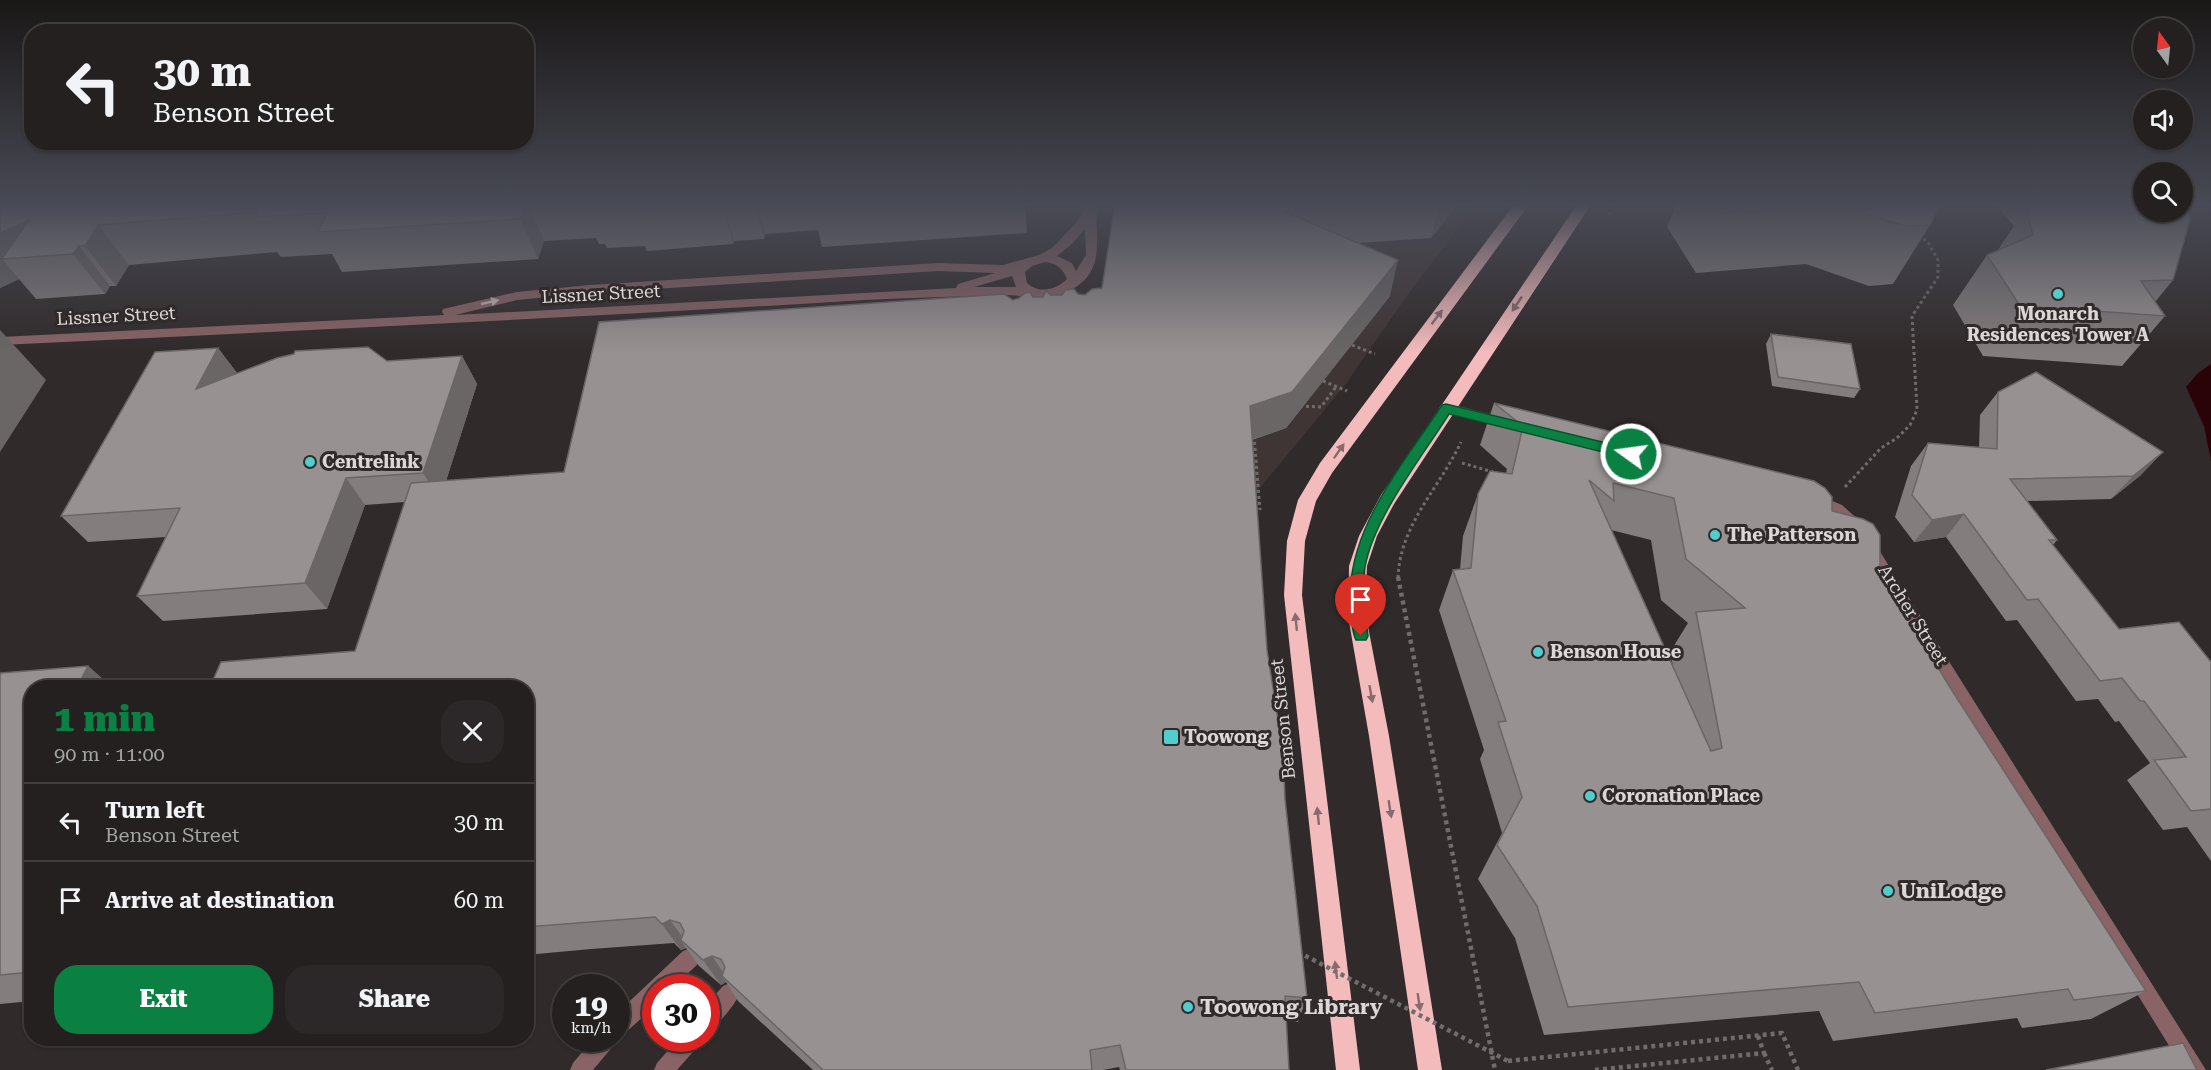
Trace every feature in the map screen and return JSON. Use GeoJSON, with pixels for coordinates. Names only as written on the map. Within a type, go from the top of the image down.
{"type":"FeatureCollection","features":[{"type":"Feature","properties":{"kind":"highway","name":"Benson Street"},"geometry":{"type":"LineString","coordinates":[[1348,1070],[1293,594],[1296,540],[1307,500],[1326,468],[1485,253]]}},
{"type":"Feature","properties":{"kind":"highway"},"geometry":{"type":"LineString","coordinates":[[1430,1070],[1381,751],[1357,616],[1358,567],[1368,536],[1387,500],[1551,253]]}},
{"type":"Feature","properties":{"kind":"street"},"geometry":{"type":"LineString","coordinates":[[1055,253],[1031,262],[1018,273],[1018,282],[1032,296],[1054,293],[1069,285],[1084,273],[1092,253]]}},
{"type":"Feature","properties":{"kind":"street"},"geometry":{"type":"LineString","coordinates":[[1031,262],[1058,260],[1068,266],[1073,274],[1067,303]]}},
{"type":"Feature","properties":{"kind":"street","name":"Lissner Street"},"geometry":{"type":"LineString","coordinates":[[935,292],[977,283],[1031,262]]}},
{"type":"Feature","properties":{"kind":"street","name":"Lissner Street"},"geometry":{"type":"LineString","coordinates":[[413,320],[525,295],[938,267],[1003,269],[1031,262]]}},
{"type":"Feature","properties":{"kind":"street","name":"Lissner Street"},"geometry":{"type":"LineString","coordinates":[[0,341],[668,309],[935,292],[1032,296]]}},
{"type":"Feature","properties":{"kind":"street"},"geometry":{"type":"LineString","coordinates":[[1446,408],[1519,426]]}},
{"type":"Feature","properties":{"kind":"street","name":"Archer Street"},"geometry":{"type":"LineString","coordinates":[[1799,495],[1832,504],[1857,526],[2196,1070]]}},
{"type":"Feature","properties":{"kind":"street"},"geometry":{"type":"LineString","coordinates":[[673,974],[690,958]]}},
{"type":"Feature","properties":{"kind":"street"},"geometry":{"type":"LineString","coordinates":[[720,1005],[730,993]]}},
{"type":"Feature","properties":{"kind":"street"},"geometry":{"type":"LineString","coordinates":[[630,1015],[642,1004]]}},
{"type":"Feature","properties":{"kind":"street"},"geometry":{"type":"LineString","coordinates":[[580,1070],[595,1052]]}},
{"type":"Feature","properties":{"kind":"street"},"geometry":{"type":"LineString","coordinates":[[664,1070],[680,1052]]}},
{"type":"Feature","properties":{"kind":"path"},"geometry":{"type":"LineString","coordinates":[[1832,504],[1881,448],[1897,438],[1910,424],[1917,410],[1912,316],[1938,276],[1938,260],[1934,253]]}},
{"type":"Feature","properties":{"kind":"path"},"geometry":{"type":"LineString","coordinates":[[1352,345],[1375,354]]}},
{"type":"Feature","properties":{"kind":"path"},"geometry":{"type":"LineString","coordinates":[[1323,381],[1347,391]]}},
{"type":"Feature","properties":{"kind":"path"},"geometry":{"type":"LineString","coordinates":[[1293,406],[1321,407],[1336,387]]}},
{"type":"Feature","properties":{"kind":"path"},"geometry":{"type":"LineString","coordinates":[[1254,430],[1260,510]]}},
{"type":"Feature","properties":{"kind":"path"},"geometry":{"type":"LineString","coordinates":[[1462,440],[1455,457],[1411,520],[1403,538],[1397,563],[1397,574],[1401,608],[1427,721],[1495,1070]]}},
{"type":"Feature","properties":{"kind":"path"},"geometry":{"type":"LineString","coordinates":[[1462,463],[1495,472]]}},
{"type":"Feature","properties":{"kind":"path"},"geometry":{"type":"LineString","coordinates":[[1288,947],[1508,1061],[1782,1033],[1798,1070]]}},
{"type":"Feature","properties":{"kind":"path"},"geometry":{"type":"LineString","coordinates":[[1758,1036],[1772,1070]]}},
{"type":"Feature","properties":{"kind":"path"},"geometry":{"type":"LineString","coordinates":[[1595,1070],[1764,1053]]}},
{"type":"Feature","properties":{"kind":"shaded area"},"geometry":{"type":"Polygon","coordinates":[[[1233,253],[1440,253],[1345,385],[1249,501],[1233,253]]]}},
{"type":"Feature","properties":{"kind":"shaded area"},"geometry":{"type":"Polygon","coordinates":[[[2211,364],[2211,461],[2204,426],[2186,387],[2198,373],[2211,364]]]}},
{"type":"Feature","properties":{"kind":"building"},"geometry":{"type":"Polygon","coordinates":[[[6,253],[74,253],[73,254],[2,259],[6,253]]]}},
{"type":"Feature","properties":{"kind":"building"},"geometry":{"type":"Polygon","coordinates":[[[1107,253],[1381,253],[1398,260],[1292,392],[1250,406],[1267,650],[1283,752],[1285,799],[1307,998],[1285,996],[1289,1070],[1126,1070],[1120,1045],[1090,1050],[1092,1070],[823,1070],[722,976],[725,967],[721,959],[712,956],[703,960],[681,940],[684,931],[680,923],[670,920],[662,924],[655,917],[534,926],[534,680],[213,680],[221,662],[355,651],[411,483],[564,472],[599,322],[1004,294],[1013,300],[1030,292],[1033,297],[1043,297],[1046,291],[1051,295],[1062,295],[1065,290],[1074,289],[1078,294],[1085,295],[1092,289],[1102,288],[1107,253]]]}},
{"type":"Feature","properties":{"kind":"building"},"geometry":{"type":"Polygon","coordinates":[[[1992,253],[2181,253],[2173,280],[2141,281],[2165,316],[2020,306],[1987,255],[1992,253]]]}},
{"type":"Feature","properties":{"kind":"building"},"geometry":{"type":"Polygon","coordinates":[[[1771,334],[1851,344],[1860,389],[1778,377],[1771,334]]]}},
{"type":"Feature","properties":{"kind":"building"},"geometry":{"type":"Polygon","coordinates":[[[368,347],[387,361],[462,356],[423,473],[346,478],[305,583],[137,596],[180,508],[61,516],[155,352],[218,348],[196,389],[277,358],[294,354],[295,351],[368,347]]]}},
{"type":"Feature","properties":{"kind":"building"},"geometry":{"type":"Polygon","coordinates":[[[2036,372],[2163,452],[2133,476],[2010,479],[2057,540],[2049,540],[2119,629],[2179,622],[2211,662],[2211,809],[2191,811],[2154,760],[2186,757],[2144,701],[2140,701],[2122,678],[2100,681],[2038,599],[2027,600],[1964,514],[1932,520],[1912,495],[1928,443],[1997,449],[1998,392],[2036,372]]]}},
{"type":"Feature","properties":{"kind":"building"},"geometry":{"type":"Polygon","coordinates":[[[1494,403],[1814,481],[1825,488],[1832,497],[1832,511],[1873,524],[1880,535],[1880,572],[1951,689],[2146,991],[2074,1000],[2068,989],[1875,1013],[1859,982],[1568,1007],[1537,906],[1497,845],[1522,797],[1498,722],[1506,721],[1453,570],[1471,568],[1478,494],[1490,471],[1512,474],[1523,426],[1494,403]],[[1589,480],[1711,751],[1722,748],[1696,612],[1745,608],[1686,559],[1674,498],[1613,483],[1614,501],[1589,480]]]}},
{"type":"Feature","properties":{"kind":"building"},"geometry":{"type":"Polygon","coordinates":[[[88,666],[81,680],[24,680],[24,973],[0,975],[0,675],[1,673],[88,666]]]}},
{"type":"Feature","properties":{"kind":"building"},"geometry":{"type":"Polygon","coordinates":[[[2183,1043],[2197,1070],[2046,1070],[2183,1043]]]}},
{"type":"Feature","properties":{"kind":"place","name":"Monarch Residences Tower A"},"geometry":{"type":"Point","coordinates":[2058,294]}},
{"type":"Feature","properties":{"kind":"place","name":"Centrelink"},"geometry":{"type":"Point","coordinates":[310,462]}},
{"type":"Feature","properties":{"kind":"place","name":"The Patterson"},"geometry":{"type":"Point","coordinates":[1715,535]}},
{"type":"Feature","properties":{"kind":"place","name":"Benson House"},"geometry":{"type":"Point","coordinates":[1538,652]}},
{"type":"Feature","properties":{"kind":"place","name":"Toowong"},"geometry":{"type":"Point","coordinates":[1171,737]}},
{"type":"Feature","properties":{"kind":"place","name":"Coronation Place"},"geometry":{"type":"Point","coordinates":[1590,796]}},
{"type":"Feature","properties":{"kind":"place","name":"UniLodge"},"geometry":{"type":"Point","coordinates":[1888,891]}},
{"type":"Feature","properties":{"kind":"place","name":"Toowong Library"},"geometry":{"type":"Point","coordinates":[1188,1007]}},
{"type":"Feature","properties":{"kind":"route"},"geometry":{"type":"LineString","coordinates":[[1361,636],[1356,595],[1358,567],[1368,536],[1387,500],[1446,408],[1631,454]]}}]}
